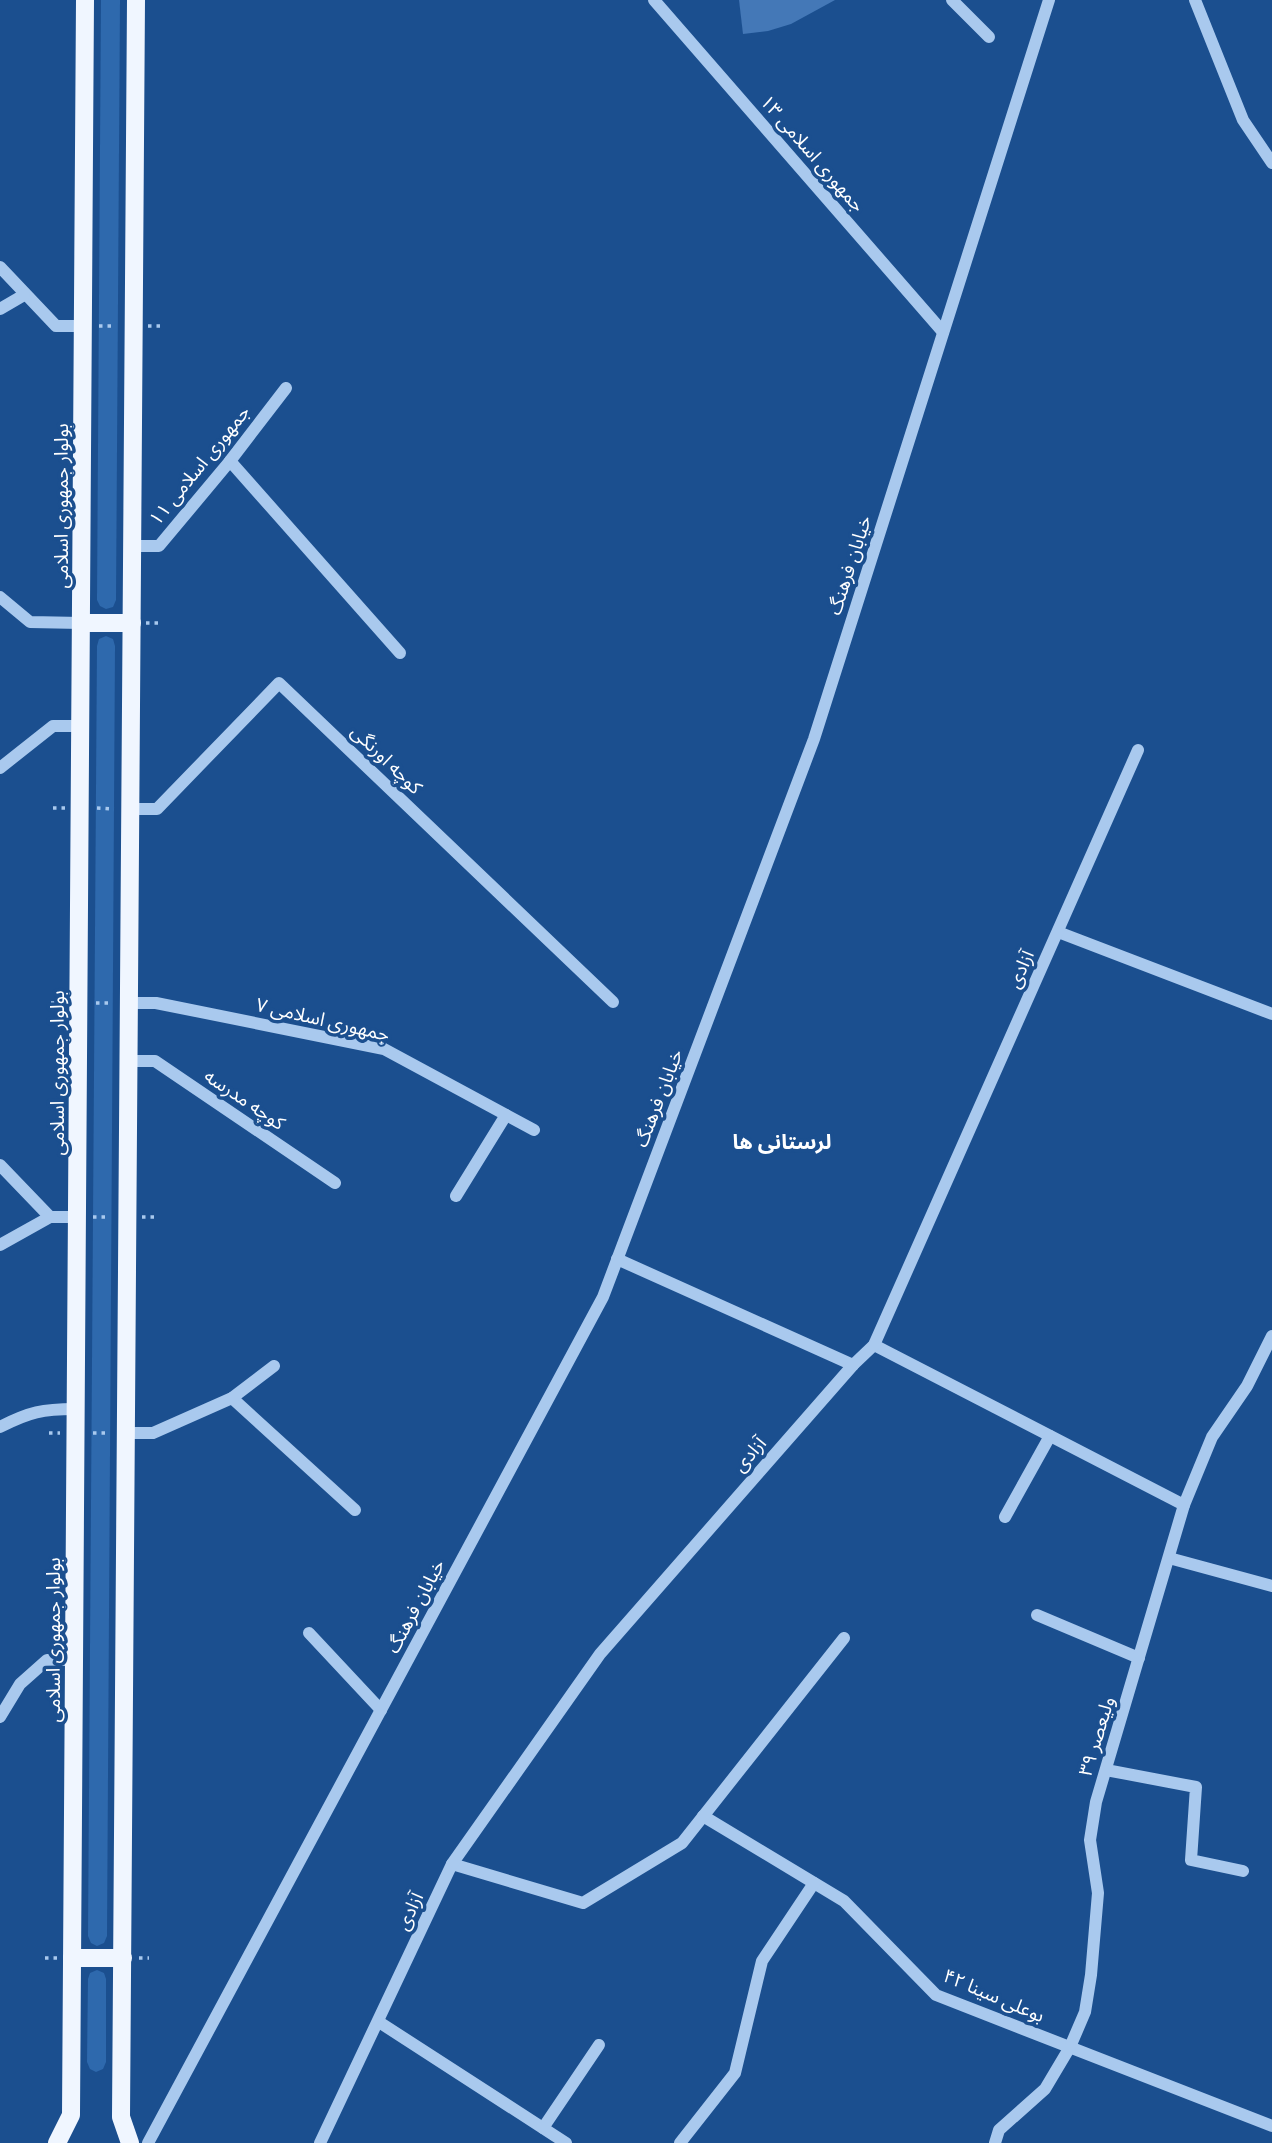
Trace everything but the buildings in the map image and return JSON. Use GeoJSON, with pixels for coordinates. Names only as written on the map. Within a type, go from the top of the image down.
{"type":"FeatureCollection","features":[{"type":"Feature","properties":{"kind":"main road","name":"بولوار جمهوری اسلامی"},"geometry":{"type":"LineString","coordinates":[[57,2143],[71,2115],[85,0]]}},
{"type":"Feature","properties":{"kind":"main road"},"geometry":{"type":"LineString","coordinates":[[130,2143],[121,2117],[136,0]]}},
{"type":"Feature","properties":{"kind":"main road"},"geometry":{"type":"LineString","coordinates":[[81,622],[132,623]]}},
{"type":"Feature","properties":{"kind":"main road"},"geometry":{"type":"LineString","coordinates":[[72,1958],[123,1958]]}},
{"type":"Feature","properties":{"kind":"street","name":"جمهوری اسلامی ۱۳"},"geometry":{"type":"LineString","coordinates":[[654,0],[943,332]]}},
{"type":"Feature","properties":{"kind":"street"},"geometry":{"type":"LineString","coordinates":[[952,0],[989,37]]}},
{"type":"Feature","properties":{"kind":"street","name":"خیابان فرهنگ"},"geometry":{"type":"LineString","coordinates":[[148,2143],[603,1297],[814,739],[1049,0]]}},
{"type":"Feature","properties":{"kind":"street"},"geometry":{"type":"LineString","coordinates":[[1195,0],[1243,120],[1272,163]]}},
{"type":"Feature","properties":{"kind":"street"},"geometry":{"type":"LineString","coordinates":[[0,267],[56,326],[83,326]]}},
{"type":"Feature","properties":{"kind":"street"},"geometry":{"type":"LineString","coordinates":[[0,309],[24,295]]}},
{"type":"Feature","properties":{"kind":"street","name":"جمهوری اسلامی ۱۱"},"geometry":{"type":"LineString","coordinates":[[132,546],[159,546],[286,388]]}},
{"type":"Feature","properties":{"kind":"street"},"geometry":{"type":"LineString","coordinates":[[230,461],[400,653]]}},
{"type":"Feature","properties":{"kind":"street"},"geometry":{"type":"LineString","coordinates":[[0,597],[30,622],[81,622]]}},
{"type":"Feature","properties":{"kind":"street","name":"کوچه اورنگی"},"geometry":{"type":"LineString","coordinates":[[130,809],[157,809],[279,683],[613,1002]]}},
{"type":"Feature","properties":{"kind":"street"},"geometry":{"type":"LineString","coordinates":[[0,768],[53,726],[80,726]]}},
{"type":"Feature","properties":{"kind":"street","name":"آزادی"},"geometry":{"type":"LineString","coordinates":[[324,2142],[452,1864],[600,1654],[853,1365],[874,1345],[1138,750]]}},
{"type":"Feature","properties":{"kind":"street"},"geometry":{"type":"LineString","coordinates":[[1058,932],[1272,1014]]}},
{"type":"Feature","properties":{"kind":"street","name":"جمهوری اسلامی ۷"},"geometry":{"type":"LineString","coordinates":[[129,1003],[156,1003],[384,1049],[534,1130]]}},
{"type":"Feature","properties":{"kind":"street","name":"کوچه مدرسه"},"geometry":{"type":"LineString","coordinates":[[129,1061],[155,1061],[335,1183]]}},
{"type":"Feature","properties":{"kind":"street"},"geometry":{"type":"LineString","coordinates":[[456,1196],[506,1115]]}},
{"type":"Feature","properties":{"kind":"street"},"geometry":{"type":"LineString","coordinates":[[0,1165],[50,1217]]}},
{"type":"Feature","properties":{"kind":"street"},"geometry":{"type":"LineString","coordinates":[[0,1245],[50,1217],[77,1217]]}},
{"type":"Feature","properties":{"kind":"street"},"geometry":{"type":"LineString","coordinates":[[617,1259],[853,1365]]}},
{"type":"Feature","properties":{"kind":"street","name":"ولیعصر ۳۹"},"geometry":{"type":"LineString","coordinates":[[995,2143],[999,2130],[1045,2089],[1070,2047],[1085,2012],[1098,1893],[1090,1840],[1096,1802],[1184,1505],[1212,1437],[1247,1386],[1272,1336]]}},
{"type":"Feature","properties":{"kind":"street"},"geometry":{"type":"LineString","coordinates":[[874,1345],[1184,1505]]}},
{"type":"Feature","properties":{"kind":"street"},"geometry":{"type":"LineString","coordinates":[[126,1433],[153,1433],[232,1398],[274,1366]]}},
{"type":"Feature","properties":{"kind":"street"},"geometry":{"type":"LineString","coordinates":[[232,1398],[355,1510]]}},
{"type":"Feature","properties":{"kind":"street"},"geometry":{"type":"LineString","coordinates":[[0,1427],[25,1414],[49,1409],[75,1409]]}},
{"type":"Feature","properties":{"kind":"street"},"geometry":{"type":"LineString","coordinates":[[1005,1517],[1051,1436]]}},
{"type":"Feature","properties":{"kind":"street"},"geometry":{"type":"LineString","coordinates":[[1170,1559],[1272,1586]]}},
{"type":"Feature","properties":{"kind":"street"},"geometry":{"type":"LineString","coordinates":[[1037,1615],[1139,1658]]}},
{"type":"Feature","properties":{"kind":"street"},"geometry":{"type":"LineString","coordinates":[[309,1633],[381,1710]]}},
{"type":"Feature","properties":{"kind":"street"},"geometry":{"type":"LineString","coordinates":[[452,1864],[583,1903],[681,1843],[844,1637]]}},
{"type":"Feature","properties":{"kind":"street"},"geometry":{"type":"LineString","coordinates":[[0,1717],[20,1684],[47,1660],[74,1660]]}},
{"type":"Feature","properties":{"kind":"street"},"geometry":{"type":"LineString","coordinates":[[1106,1770],[1196,1787],[1191,1860],[1243,1871]]}},
{"type":"Feature","properties":{"kind":"street","name":"بوعلی سینا ۴۲"},"geometry":{"type":"LineString","coordinates":[[703,1815],[844,1901],[936,1995],[1272,2126]]}},
{"type":"Feature","properties":{"kind":"street"},"geometry":{"type":"LineString","coordinates":[[680,2143],[735,2073],[762,1961],[814,1883]]}},
{"type":"Feature","properties":{"kind":"street"},"geometry":{"type":"LineString","coordinates":[[379,2022],[566,2143]]}},
{"type":"Feature","properties":{"kind":"street"},"geometry":{"type":"LineString","coordinates":[[543,2128],[598,2045]]}},
{"type":"Feature","properties":{"kind":"shaded area"},"geometry":{"type":"Polygon","coordinates":[[[101,0],[120,0],[116,600],[113,607],[106,609],[100,606],[97,600],[101,0]]]}},
{"type":"Feature","properties":{"kind":"shaded area"},"geometry":{"type":"Polygon","coordinates":[[[106,636],[113,639],[115,646],[107,1936],[104,1943],[97,1946],[91,1943],[88,1936],[97,646],[99,639],[106,636]]]}},
{"type":"Feature","properties":{"kind":"shaded area"},"geometry":{"type":"Polygon","coordinates":[[[97,1970],[104,1973],[106,1979],[106,2062],[103,2069],[96,2072],[90,2069],[87,2062],[88,1979],[90,1973],[97,1970]]]}},
{"type":"Feature","properties":{"kind":"district","name":"لرستانی ها"},"geometry":{"type":"Point","coordinates":[782,1141]}}]}
